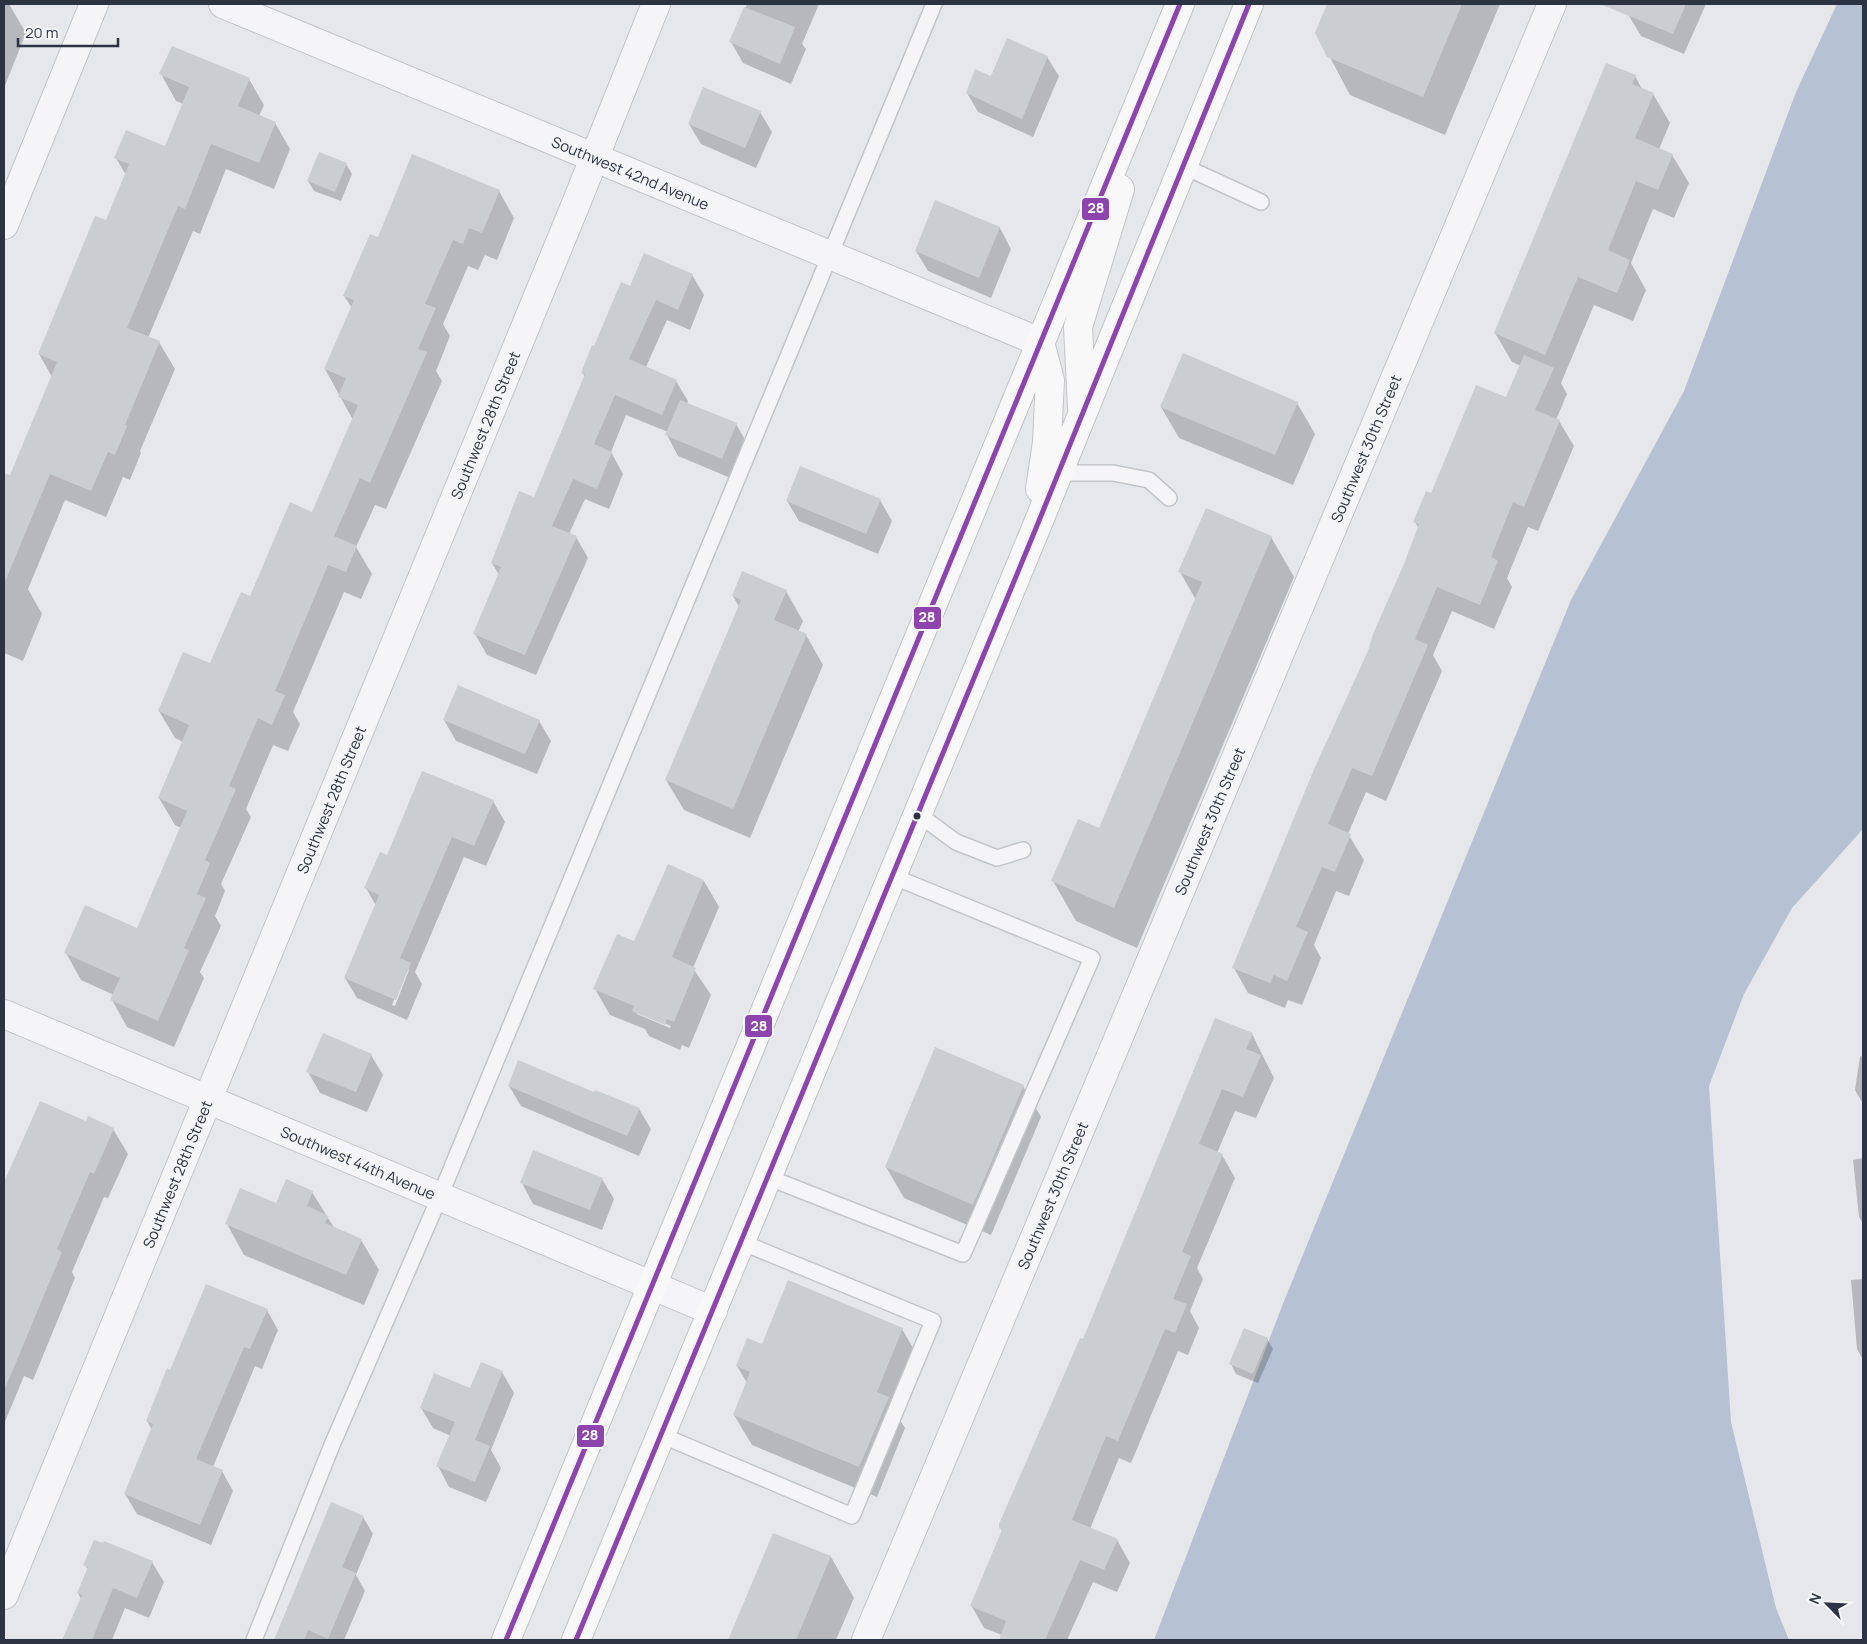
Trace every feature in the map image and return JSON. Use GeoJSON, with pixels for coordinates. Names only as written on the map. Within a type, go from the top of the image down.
{"type":"FeatureCollection","features":[{"type":"Feature","properties":{"kind":"main road"},"geometry":{"type":"LineString","coordinates":[[506,1640],[1180,4]]}},
{"type":"Feature","properties":{"kind":"main road"},"geometry":{"type":"LineString","coordinates":[[576,1640],[1034,533],[1249,4]]}},
{"type":"Feature","properties":{"kind":"main road"},"geometry":{"type":"LineString","coordinates":[[1082,414],[1078,327],[1166,36]]}},
{"type":"Feature","properties":{"kind":"main road"},"geometry":{"type":"LineString","coordinates":[[1034,533],[1047,442],[1050,380],[1040,342]]}},
{"type":"Feature","properties":{"kind":"street"},"geometry":{"type":"LineString","coordinates":[[4,224],[94,4]]}},
{"type":"Feature","properties":{"kind":"street","name":"Southwest 42nd Avenue"},"geometry":{"type":"LineString","coordinates":[[223,4],[1040,342]]}},
{"type":"Feature","properties":{"kind":"street","name":"Southwest 28th Street"},"geometry":{"type":"LineString","coordinates":[[4,1595],[595,157],[656,4]]}},
{"type":"Feature","properties":{"kind":"street","name":"Southwest 30th Street"},"geometry":{"type":"LineString","coordinates":[[866,1640],[1552,4]]}},
{"type":"Feature","properties":{"kind":"street","name":"Southwest 44th Avenue"},"geometry":{"type":"LineString","coordinates":[[4,1014],[713,1311]]}},
{"type":"Feature","properties":{"kind":"lane"},"geometry":{"type":"LineString","coordinates":[[254,1640],[332,1445],[440,1196],[832,256],[934,4]]}},
{"type":"Feature","properties":{"kind":"lane"},"geometry":{"type":"LineString","coordinates":[[1184,166],[1261,202]]}},
{"type":"Feature","properties":{"kind":"lane"},"geometry":{"type":"LineString","coordinates":[[1058,473],[1113,473],[1149,480],[1169,498]]}},
{"type":"Feature","properties":{"kind":"lane"},"geometry":{"type":"LineString","coordinates":[[918,814],[956,842],[997,858],[1023,850]]}},
{"type":"Feature","properties":{"kind":"lane"},"geometry":{"type":"LineString","coordinates":[[767,1177],[963,1254],[1092,958],[892,876]]}},
{"type":"Feature","properties":{"kind":"lane"},"geometry":{"type":"LineString","coordinates":[[661,1436],[852,1516],[933,1321],[741,1242]]}},
{"type":"Feature","properties":{"kind":"water"},"geometry":{"type":"Polygon","coordinates":[[[1837,4],[1863,4],[1863,829],[1792,908],[1744,994],[1709,1086],[1731,1422],[1776,1608],[1789,1640],[1154,1640],[1284,1301],[1571,600],[1684,391],[1796,92],[1837,4]]]}},
{"type":"Feature","properties":{"kind":"building"},"geometry":{"type":"Polygon","coordinates":[[[1327,4],[1462,4],[1423,97],[1327,57],[1315,33],[1327,4]]]}},
{"type":"Feature","properties":{"kind":"building"},"geometry":{"type":"Polygon","coordinates":[[[1600,4],[1686,4],[1673,34],[1600,4]]]}},
{"type":"Feature","properties":{"kind":"building"},"geometry":{"type":"Polygon","coordinates":[[[744,7],[795,27],[780,64],[729,42],[744,7]]]}},
{"type":"Feature","properties":{"kind":"building"},"geometry":{"type":"Polygon","coordinates":[[[1007,38],[1048,56],[1022,119],[966,93],[975,69],[991,76],[1007,38]]]}},
{"type":"Feature","properties":{"kind":"building"},"geometry":{"type":"Polygon","coordinates":[[[172,46],[250,78],[238,106],[276,122],[259,163],[211,144],[185,209],[178,206],[127,328],[160,341],[125,425],[127,426],[115,455],[108,452],[91,491],[50,474],[4,584],[4,473],[10,475],[57,362],[38,354],[95,216],[106,220],[129,164],[114,158],[126,130],[165,146],[189,87],[159,74],[172,46]]]}},
{"type":"Feature","properties":{"kind":"building"},"geometry":{"type":"Polygon","coordinates":[[[1606,63],[1636,75],[1632,84],[1654,93],[1635,138],[1673,154],[1658,190],[1636,181],[1608,250],[1630,260],[1617,293],[1578,277],[1545,355],[1494,333],[1606,63]]]}},
{"type":"Feature","properties":{"kind":"building"},"geometry":{"type":"Polygon","coordinates":[[[703,87],[761,111],[745,148],[688,124],[703,87]]]}},
{"type":"Feature","properties":{"kind":"building"},"geometry":{"type":"Polygon","coordinates":[[[319,152],[347,163],[335,192],[307,181],[319,152]]]}},
{"type":"Feature","properties":{"kind":"building"},"geometry":{"type":"Polygon","coordinates":[[[412,154],[500,190],[482,233],[469,228],[463,244],[453,240],[425,304],[436,308],[418,349],[427,352],[370,483],[360,478],[334,536],[357,546],[346,572],[328,565],[275,691],[285,695],[272,725],[258,718],[229,786],[236,789],[205,860],[210,863],[197,894],[206,898],[184,948],[189,950],[158,1021],[110,1000],[120,978],[64,953],[85,905],[137,928],[187,811],[158,798],[189,725],[158,711],[183,652],[210,663],[241,592],[250,596],[290,502],[312,512],[358,405],[338,397],[346,378],[324,369],[354,300],[343,296],[370,234],[378,237],[412,154]]]}},
{"type":"Feature","properties":{"kind":"building"},"geometry":{"type":"Polygon","coordinates":[[[935,200],[1000,227],[979,278],[915,251],[935,200]]]}},
{"type":"Feature","properties":{"kind":"building"},"geometry":{"type":"Polygon","coordinates":[[[644,253],[693,274],[678,310],[656,300],[629,359],[677,380],[662,415],[615,395],[594,444],[612,452],[597,489],[573,479],[552,526],[577,536],[525,655],[473,634],[501,567],[491,563],[519,491],[534,497],[585,374],[581,373],[592,345],[594,346],[621,282],[630,286],[644,253]]]}},
{"type":"Feature","properties":{"kind":"building"},"geometry":{"type":"Polygon","coordinates":[[[1183,353],[1298,402],[1275,455],[1160,407],[1183,353]]]}},
{"type":"Feature","properties":{"kind":"building"},"geometry":{"type":"Polygon","coordinates":[[[1524,355],[1554,368],[1535,410],[1560,420],[1524,507],[1513,502],[1491,557],[1498,561],[1480,605],[1437,587],[1415,639],[1428,645],[1372,776],[1352,768],[1328,824],[1351,834],[1335,872],[1322,867],[1296,927],[1308,932],[1287,981],[1274,975],[1270,983],[1232,968],[1315,767],[1368,651],[1373,634],[1404,564],[1419,524],[1413,522],[1426,491],[1431,493],[1476,385],[1506,397],[1524,355]]]}},
{"type":"Feature","properties":{"kind":"building"},"geometry":{"type":"Polygon","coordinates":[[[680,400],[737,423],[722,459],[665,435],[680,400]]]}},
{"type":"Feature","properties":{"kind":"building"},"geometry":{"type":"Polygon","coordinates":[[[800,466],[881,499],[866,534],[786,501],[800,466]]]}},
{"type":"Feature","properties":{"kind":"building"},"geometry":{"type":"Polygon","coordinates":[[[1206,508],[1272,536],[1114,908],[1051,881],[1078,819],[1099,828],[1202,582],[1178,572],[1206,508]]]}},
{"type":"Feature","properties":{"kind":"building"},"geometry":{"type":"Polygon","coordinates":[[[742,571],[787,590],[774,620],[807,634],[733,809],[665,780],[741,600],[732,596],[742,571]]]}},
{"type":"Feature","properties":{"kind":"building"},"geometry":{"type":"Polygon","coordinates":[[[458,685],[540,720],[525,754],[443,720],[458,685]]]}},
{"type":"Feature","properties":{"kind":"building"},"geometry":{"type":"Polygon","coordinates":[[[422,771],[494,800],[474,846],[452,837],[400,958],[411,963],[396,1000],[344,978],[379,895],[364,888],[380,852],[387,855],[422,771]]]}},
{"type":"Feature","properties":{"kind":"building"},"geometry":{"type":"Polygon","coordinates":[[[668,864],[704,880],[672,957],[696,968],[674,1022],[667,1019],[665,1025],[632,1011],[634,1006],[593,989],[617,934],[634,941],[668,864]]]}},
{"type":"Feature","properties":{"kind":"building"},"geometry":{"type":"Polygon","coordinates":[[[1215,1018],[1253,1033],[1246,1049],[1261,1055],[1243,1097],[1222,1089],[1199,1144],[1223,1154],[1182,1252],[1191,1256],[1173,1299],[1187,1304],[1175,1333],[1165,1329],[1118,1441],[1106,1436],[1072,1520],[1118,1539],[1104,1570],[1080,1560],[1045,1640],[999,1640],[1006,1621],[970,1606],[1002,1530],[999,1528],[999,1524],[1080,1338],[1083,1339],[1215,1018]]]}},
{"type":"Feature","properties":{"kind":"building"},"geometry":{"type":"Polygon","coordinates":[[[323,1033],[372,1054],[356,1092],[306,1072],[323,1033]]]}},
{"type":"Feature","properties":{"kind":"building"},"geometry":{"type":"Polygon","coordinates":[[[935,1047],[1024,1085],[973,1205],[885,1167],[935,1047]]]}},
{"type":"Feature","properties":{"kind":"building"},"geometry":{"type":"Polygon","coordinates":[[[518,1060],[594,1092],[595,1090],[640,1108],[627,1136],[508,1086],[518,1060]]]}},
{"type":"Feature","properties":{"kind":"building"},"geometry":{"type":"Polygon","coordinates":[[[40,1101],[86,1121],[88,1116],[114,1128],[94,1174],[90,1172],[57,1249],[62,1252],[4,1391],[4,1182],[40,1101]]]}},
{"type":"Feature","properties":{"kind":"building"},"geometry":{"type":"Polygon","coordinates":[[[533,1150],[603,1178],[590,1210],[520,1183],[533,1150]]]}},
{"type":"Feature","properties":{"kind":"building"},"geometry":{"type":"Polygon","coordinates":[[[286,1179],[313,1191],[307,1206],[329,1216],[325,1223],[362,1239],[346,1275],[225,1224],[240,1188],[276,1203],[286,1179]]]}},
{"type":"Feature","properties":{"kind":"building"},"geometry":{"type":"Polygon","coordinates":[[[788,1280],[903,1328],[877,1392],[889,1397],[859,1467],[733,1415],[750,1372],[736,1366],[747,1338],[762,1344],[788,1280]]]}},
{"type":"Feature","properties":{"kind":"building"},"geometry":{"type":"Polygon","coordinates":[[[206,1284],[268,1309],[250,1349],[244,1347],[196,1459],[223,1470],[200,1525],[124,1494],[153,1424],[146,1421],[167,1368],[170,1370],[206,1284]]]}},
{"type":"Feature","properties":{"kind":"building"},"geometry":{"type":"Polygon","coordinates":[[[1244,1328],[1268,1338],[1253,1374],[1229,1364],[1244,1328]]]}},
{"type":"Feature","properties":{"kind":"building"},"geometry":{"type":"Polygon","coordinates":[[[481,1362],[503,1371],[475,1440],[490,1446],[475,1482],[436,1466],[455,1422],[420,1408],[434,1373],[470,1388],[481,1362]]]}},
{"type":"Feature","properties":{"kind":"building"},"geometry":{"type":"Polygon","coordinates":[[[331,1502],[364,1516],[342,1567],[356,1573],[328,1639],[308,1630],[304,1640],[274,1640],[331,1502]]]}},
{"type":"Feature","properties":{"kind":"building"},"geometry":{"type":"Polygon","coordinates":[[[773,1533],[831,1556],[796,1640],[728,1640],[773,1533]]]}},
{"type":"Feature","properties":{"kind":"building"},"geometry":{"type":"Polygon","coordinates":[[[94,1540],[103,1543],[104,1541],[153,1561],[137,1598],[113,1588],[92,1640],[62,1640],[82,1595],[77,1593],[88,1567],[83,1565],[94,1540]]]}},
{"type":"Feature","properties":{"kind":"transit line","name":"28"},"geometry":{"type":"LineString","coordinates":[[506,1640],[1180,4]]}},
{"type":"Feature","properties":{"kind":"transit line","name":"28"},"geometry":{"type":"LineString","coordinates":[[576,1640],[1034,533],[1249,4]]}}]}
